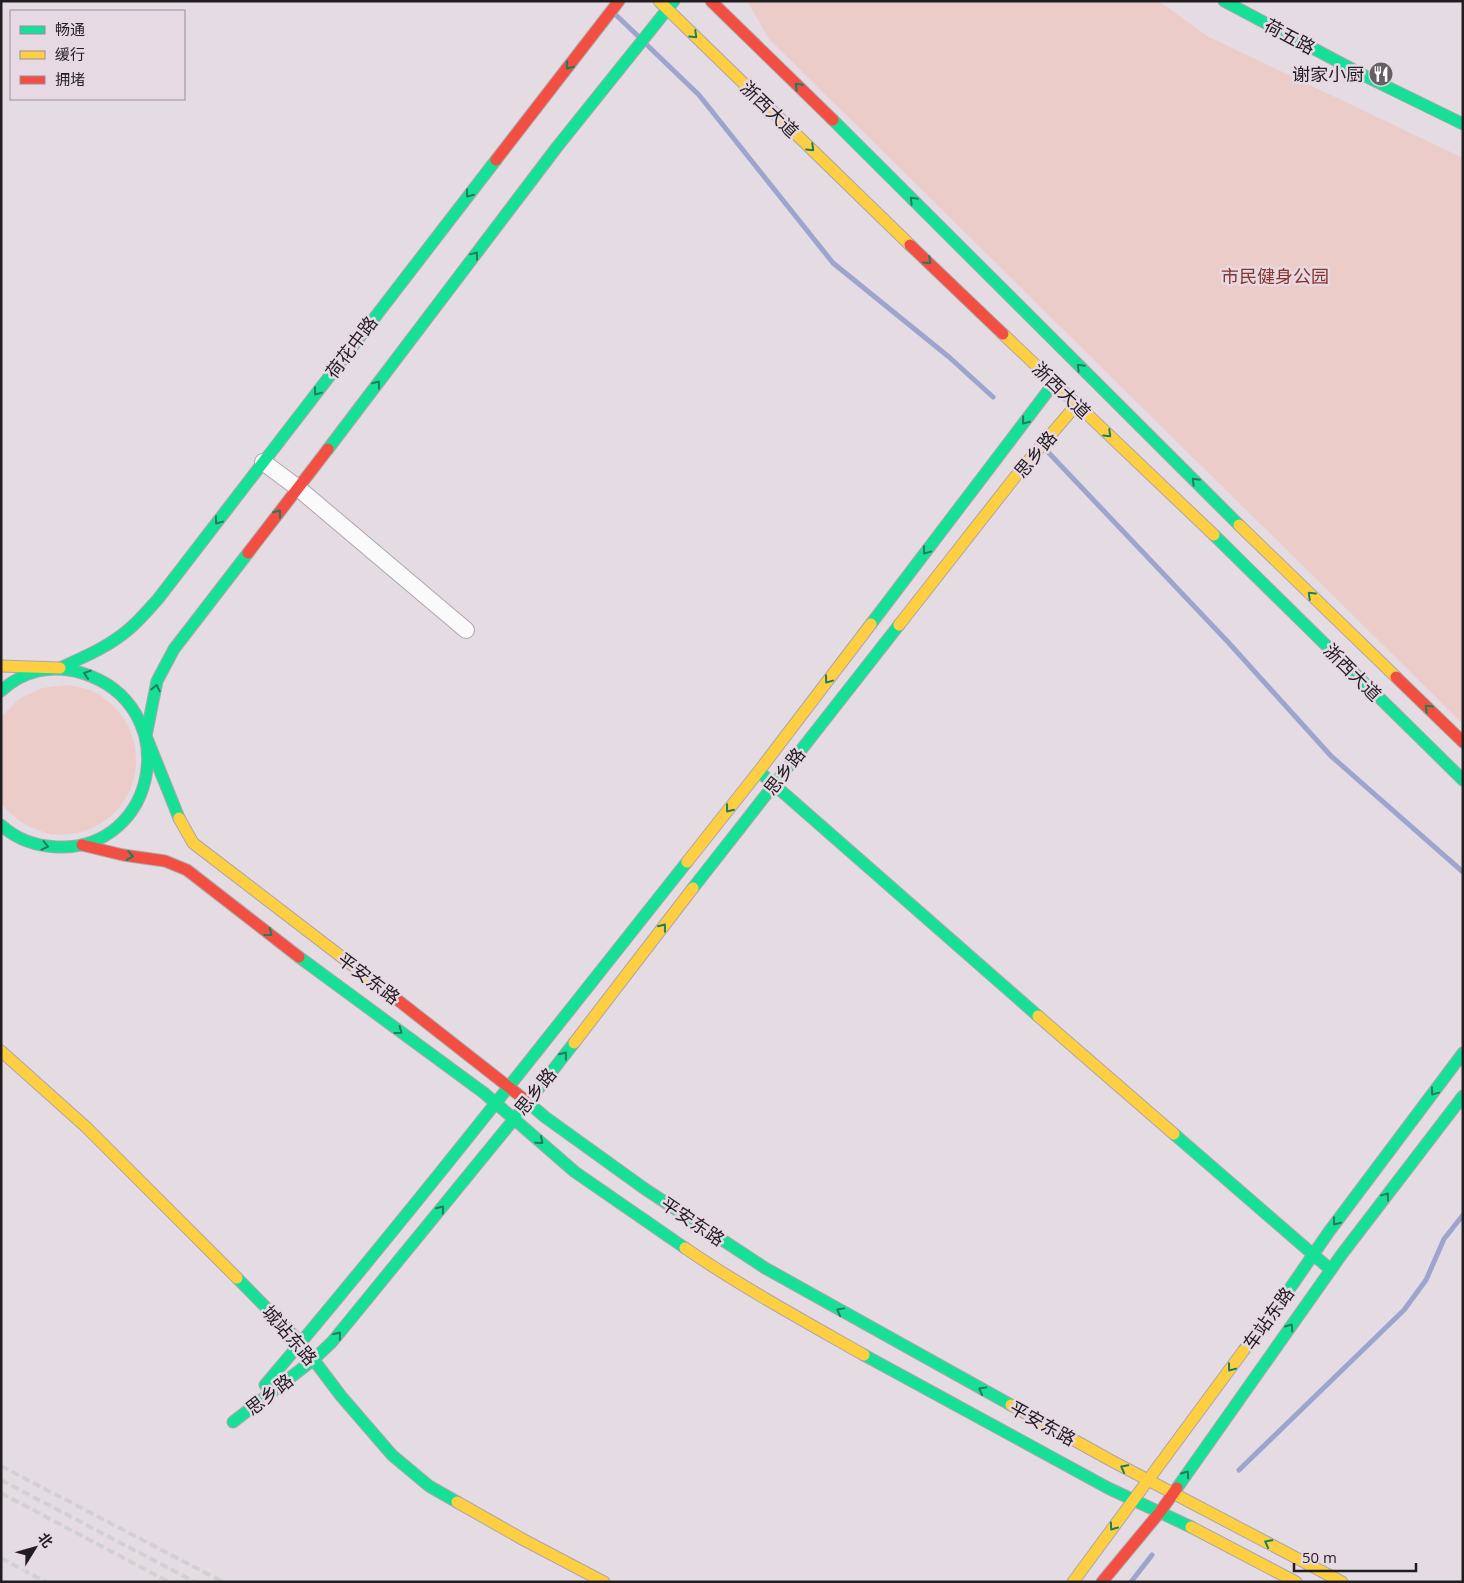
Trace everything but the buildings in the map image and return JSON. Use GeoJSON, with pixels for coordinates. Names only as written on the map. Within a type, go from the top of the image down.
{"type":"FeatureCollection","features":[{"type":"Feature","properties":{"kind":"main road","name":"荷花中路"},"geometry":{"type":"LineString","coordinates":[[60,668],[122,635],[158,599],[619,1]]}},
{"type":"Feature","properties":{"kind":"main road","name":"浙西大道"},"geometry":{"type":"LineString","coordinates":[[659,1],[671,5],[1054,383],[1222,542],[1463,780]]}},
{"type":"Feature","properties":{"kind":"main road","name":"浙西大道"},"geometry":{"type":"LineString","coordinates":[[711,1],[1228,514],[1463,742]]}},
{"type":"Feature","properties":{"kind":"main road","name":"荷五路"},"geometry":{"type":"LineString","coordinates":[[1224,1],[1367,77],[1463,124]]}},
{"type":"Feature","properties":{"kind":"main road"},"geometry":{"type":"LineString","coordinates":[[1,825],[26,841],[54,848],[82,845],[108,834],[129,816],[143,791],[149,764],[146,736],[157,681],[174,649],[557,147],[671,5]]}},
{"type":"Feature","properties":{"kind":"main road","name":"思乡路"},"geometry":{"type":"LineString","coordinates":[[1054,383],[759,770],[496,1104],[301,1343],[233,1422],[313,1360],[332,1342],[528,1102],[773,785],[1024,467],[1077,404]]}},
{"type":"Feature","properties":{"kind":"main road"},"geometry":{"type":"LineString","coordinates":[[1,666],[60,668]]}},
{"type":"Feature","properties":{"kind":"main road"},"geometry":{"type":"LineString","coordinates":[[1,691],[6,686],[32,673],[60,668]]}},
{"type":"Feature","properties":{"kind":"main road","name":"平安东路"},"geometry":{"type":"LineString","coordinates":[[60,668],[89,674],[115,688],[135,709],[181,824],[193,844],[509,1086],[545,1117],[645,1189],[764,1268],[1147,1480],[1342,1582]]}},
{"type":"Feature","properties":{"kind":"main road"},"geometry":{"type":"LineString","coordinates":[[759,770],[773,785],[1331,1270]]}},
{"type":"Feature","properties":{"kind":"main road","name":"平安东路"},"geometry":{"type":"LineString","coordinates":[[82,845],[123,855],[165,861],[187,870],[330,981],[484,1093],[575,1172],[704,1261],[810,1325],[1108,1488],[1160,1512],[1296,1582]]}},
{"type":"Feature","properties":{"kind":"main road","name":"城站东路"},"geometry":{"type":"LineString","coordinates":[[1,1052],[86,1127],[301,1343],[392,1455],[429,1486],[524,1540],[604,1582]]}},
{"type":"Feature","properties":{"kind":"main road","name":"车站东路"},"geometry":{"type":"LineString","coordinates":[[1072,1582],[1463,1053]]}},
{"type":"Feature","properties":{"kind":"main road","name":"车站东路"},"geometry":{"type":"LineString","coordinates":[[1102,1582],[1160,1512],[1331,1270],[1463,1096]]}},
{"type":"Feature","properties":{"kind":"street"},"geometry":{"type":"LineString","coordinates":[[263,462],[298,488],[466,630]]}},
{"type":"Feature","properties":{"kind":"green space","name":"市民健身公园"},"geometry":{"type":"Polygon","coordinates":[[[747,1],[1159,1],[1207,36],[1463,158],[1463,724],[769,39],[747,1]]]}},
{"type":"Feature","properties":{"kind":"green space"},"geometry":{"type":"Polygon","coordinates":[[[68,685],[94,692],[113,706],[127,724],[134,744],[136,765],[132,786],[121,805],[106,820],[84,831],[54,835],[21,822],[7,810],[1,801],[1,717],[19,699],[42,688],[68,685]]]}},
{"type":"Feature","properties":{"kind":"waterway"},"geometry":{"type":"LineString","coordinates":[[616,15],[639,37]]}},
{"type":"Feature","properties":{"kind":"waterway"},"geometry":{"type":"LineString","coordinates":[[647,45],[699,95],[833,263],[949,357],[993,397]]}},
{"type":"Feature","properties":{"kind":"waterway"},"geometry":{"type":"LineString","coordinates":[[1047,451],[1228,642],[1331,756],[1463,872]]}},
{"type":"Feature","properties":{"kind":"waterway"},"geometry":{"type":"LineString","coordinates":[[1239,1470],[1404,1310],[1426,1280],[1444,1239],[1463,1215]]}},
{"type":"Feature","properties":{"kind":"waterway"},"geometry":{"type":"LineString","coordinates":[[1131,1582],[1152,1555]]}},
{"type":"Feature","properties":{"kind":"railway"},"geometry":{"type":"LineString","coordinates":[[1,1466],[223,1582]]}},
{"type":"Feature","properties":{"kind":"railway"},"geometry":{"type":"LineString","coordinates":[[1,1480],[195,1582]]}},
{"type":"Feature","properties":{"kind":"railway"},"geometry":{"type":"LineString","coordinates":[[1,1493],[169,1582]]}},
{"type":"Feature","properties":{"kind":"railway"},"geometry":{"type":"LineString","coordinates":[[1,1558],[46,1582]]}},
{"type":"Feature","properties":{"kind":"traffic: fast"},"geometry":{"type":"LineString","coordinates":[[328,449],[557,147],[674,1]]}},
{"type":"Feature","properties":{"kind":"traffic: fast"},"geometry":{"type":"LineString","coordinates":[[1224,1],[1367,77],[1463,124]]}},
{"type":"Feature","properties":{"kind":"traffic: fast"},"geometry":{"type":"LineString","coordinates":[[833,120],[1239,525]]}},
{"type":"Feature","properties":{"kind":"traffic: fast"},"geometry":{"type":"LineString","coordinates":[[60,668],[112,642],[136,623],[158,599],[496,160]]}},
{"type":"Feature","properties":{"kind":"traffic: fast"},"geometry":{"type":"LineString","coordinates":[[871,624],[1054,383]]}},
{"type":"Feature","properties":{"kind":"traffic: fast"},"geometry":{"type":"LineString","coordinates":[[1214,535],[1463,780]]}},
{"type":"Feature","properties":{"kind":"traffic: fast"},"geometry":{"type":"LineString","coordinates":[[179,818],[146,736],[157,681],[174,649],[248,553]]}},
{"type":"Feature","properties":{"kind":"traffic: fast"},"geometry":{"type":"LineString","coordinates":[[693,888],[899,625]]}},
{"type":"Feature","properties":{"kind":"traffic: fast"},"geometry":{"type":"LineString","coordinates":[[1,691],[19,678],[39,671],[60,669],[82,673],[115,690],[136,714],[146,743],[146,774],[137,802],[118,826],[92,842],[57,847],[42,845],[20,838],[1,825]]}},
{"type":"Feature","properties":{"kind":"traffic: fast"},"geometry":{"type":"LineString","coordinates":[[763,775],[1038,1016]]}},
{"type":"Feature","properties":{"kind":"traffic: fast"},"geometry":{"type":"LineString","coordinates":[[265,1385],[426,1191],[687,862]]}},
{"type":"Feature","properties":{"kind":"traffic: fast"},"geometry":{"type":"LineString","coordinates":[[299,957],[484,1093],[575,1172],[685,1248]]}},
{"type":"Feature","properties":{"kind":"traffic: fast"},"geometry":{"type":"LineString","coordinates":[[233,1422],[313,1360],[332,1342],[574,1043]]}},
{"type":"Feature","properties":{"kind":"traffic: fast"},"geometry":{"type":"LineString","coordinates":[[1244,1350],[1328,1233],[1463,1053]]}},
{"type":"Feature","properties":{"kind":"traffic: fast"},"geometry":{"type":"LineString","coordinates":[[1177,1488],[1342,1254],[1463,1096]]}},
{"type":"Feature","properties":{"kind":"traffic: fast"},"geometry":{"type":"LineString","coordinates":[[524,1099],[545,1117],[645,1189],[765,1268],[1011,1405]]}},
{"type":"Feature","properties":{"kind":"traffic: fast"},"geometry":{"type":"LineString","coordinates":[[1174,1134],[1331,1270]]}},
{"type":"Feature","properties":{"kind":"traffic: fast"},"geometry":{"type":"LineString","coordinates":[[237,1278],[301,1343],[341,1396],[392,1455],[429,1486],[457,1502]]}},
{"type":"Feature","properties":{"kind":"traffic: fast"},"geometry":{"type":"LineString","coordinates":[[864,1355],[1108,1488],[1191,1527]]}},
{"type":"Feature","properties":{"kind":"traffic: slow"},"geometry":{"type":"LineString","coordinates":[[659,1],[910,245]]}},
{"type":"Feature","properties":{"kind":"traffic: slow"},"geometry":{"type":"LineString","coordinates":[[1003,334],[1214,535]]}},
{"type":"Feature","properties":{"kind":"traffic: slow"},"geometry":{"type":"LineString","coordinates":[[899,625],[1019,472],[1077,404]]}},
{"type":"Feature","properties":{"kind":"traffic: slow"},"geometry":{"type":"LineString","coordinates":[[1239,525],[1396,677]]}},
{"type":"Feature","properties":{"kind":"traffic: slow"},"geometry":{"type":"LineString","coordinates":[[687,862],[871,624]]}},
{"type":"Feature","properties":{"kind":"traffic: slow"},"geometry":{"type":"LineString","coordinates":[[1,666],[60,668]]}},
{"type":"Feature","properties":{"kind":"traffic: slow"},"geometry":{"type":"LineString","coordinates":[[179,818],[193,843],[390,994]]}},
{"type":"Feature","properties":{"kind":"traffic: slow"},"geometry":{"type":"LineString","coordinates":[[574,1043],[693,888]]}},
{"type":"Feature","properties":{"kind":"traffic: slow"},"geometry":{"type":"LineString","coordinates":[[1038,1016],[1174,1134]]}},
{"type":"Feature","properties":{"kind":"traffic: slow"},"geometry":{"type":"LineString","coordinates":[[1,1051],[86,1127],[237,1278]]}},
{"type":"Feature","properties":{"kind":"traffic: slow"},"geometry":{"type":"LineString","coordinates":[[685,1248],[751,1290],[864,1355]]}},
{"type":"Feature","properties":{"kind":"traffic: slow"},"geometry":{"type":"LineString","coordinates":[[1073,1582],[1244,1350]]}},
{"type":"Feature","properties":{"kind":"traffic: slow"},"geometry":{"type":"LineString","coordinates":[[1011,1405],[1110,1460],[1342,1582]]}},
{"type":"Feature","properties":{"kind":"traffic: slow"},"geometry":{"type":"LineString","coordinates":[[457,1502],[604,1582]]}},
{"type":"Feature","properties":{"kind":"traffic: slow"},"geometry":{"type":"LineString","coordinates":[[1191,1527],[1296,1582]]}},
{"type":"Feature","properties":{"kind":"traffic: jam"},"geometry":{"type":"LineString","coordinates":[[496,160],[619,1]]}},
{"type":"Feature","properties":{"kind":"traffic: jam"},"geometry":{"type":"LineString","coordinates":[[711,1],[833,120]]}},
{"type":"Feature","properties":{"kind":"traffic: jam"},"geometry":{"type":"LineString","coordinates":[[910,245],[1003,334]]}},
{"type":"Feature","properties":{"kind":"traffic: jam"},"geometry":{"type":"LineString","coordinates":[[248,553],[328,449]]}},
{"type":"Feature","properties":{"kind":"traffic: jam"},"geometry":{"type":"LineString","coordinates":[[1396,677],[1463,742]]}},
{"type":"Feature","properties":{"kind":"traffic: jam"},"geometry":{"type":"LineString","coordinates":[[82,845],[123,855],[165,861],[187,870],[299,957]]}},
{"type":"Feature","properties":{"kind":"traffic: jam"},"geometry":{"type":"LineString","coordinates":[[390,994],[524,1099]]}},
{"type":"Feature","properties":{"kind":"traffic: jam"},"geometry":{"type":"LineString","coordinates":[[1102,1582],[1160,1512],[1177,1488]]}},
{"type":"Feature","properties":{"kind":"place","name":"谢家小厨"},"geometry":{"type":"Point","coordinates":[1381,74]}}]}
